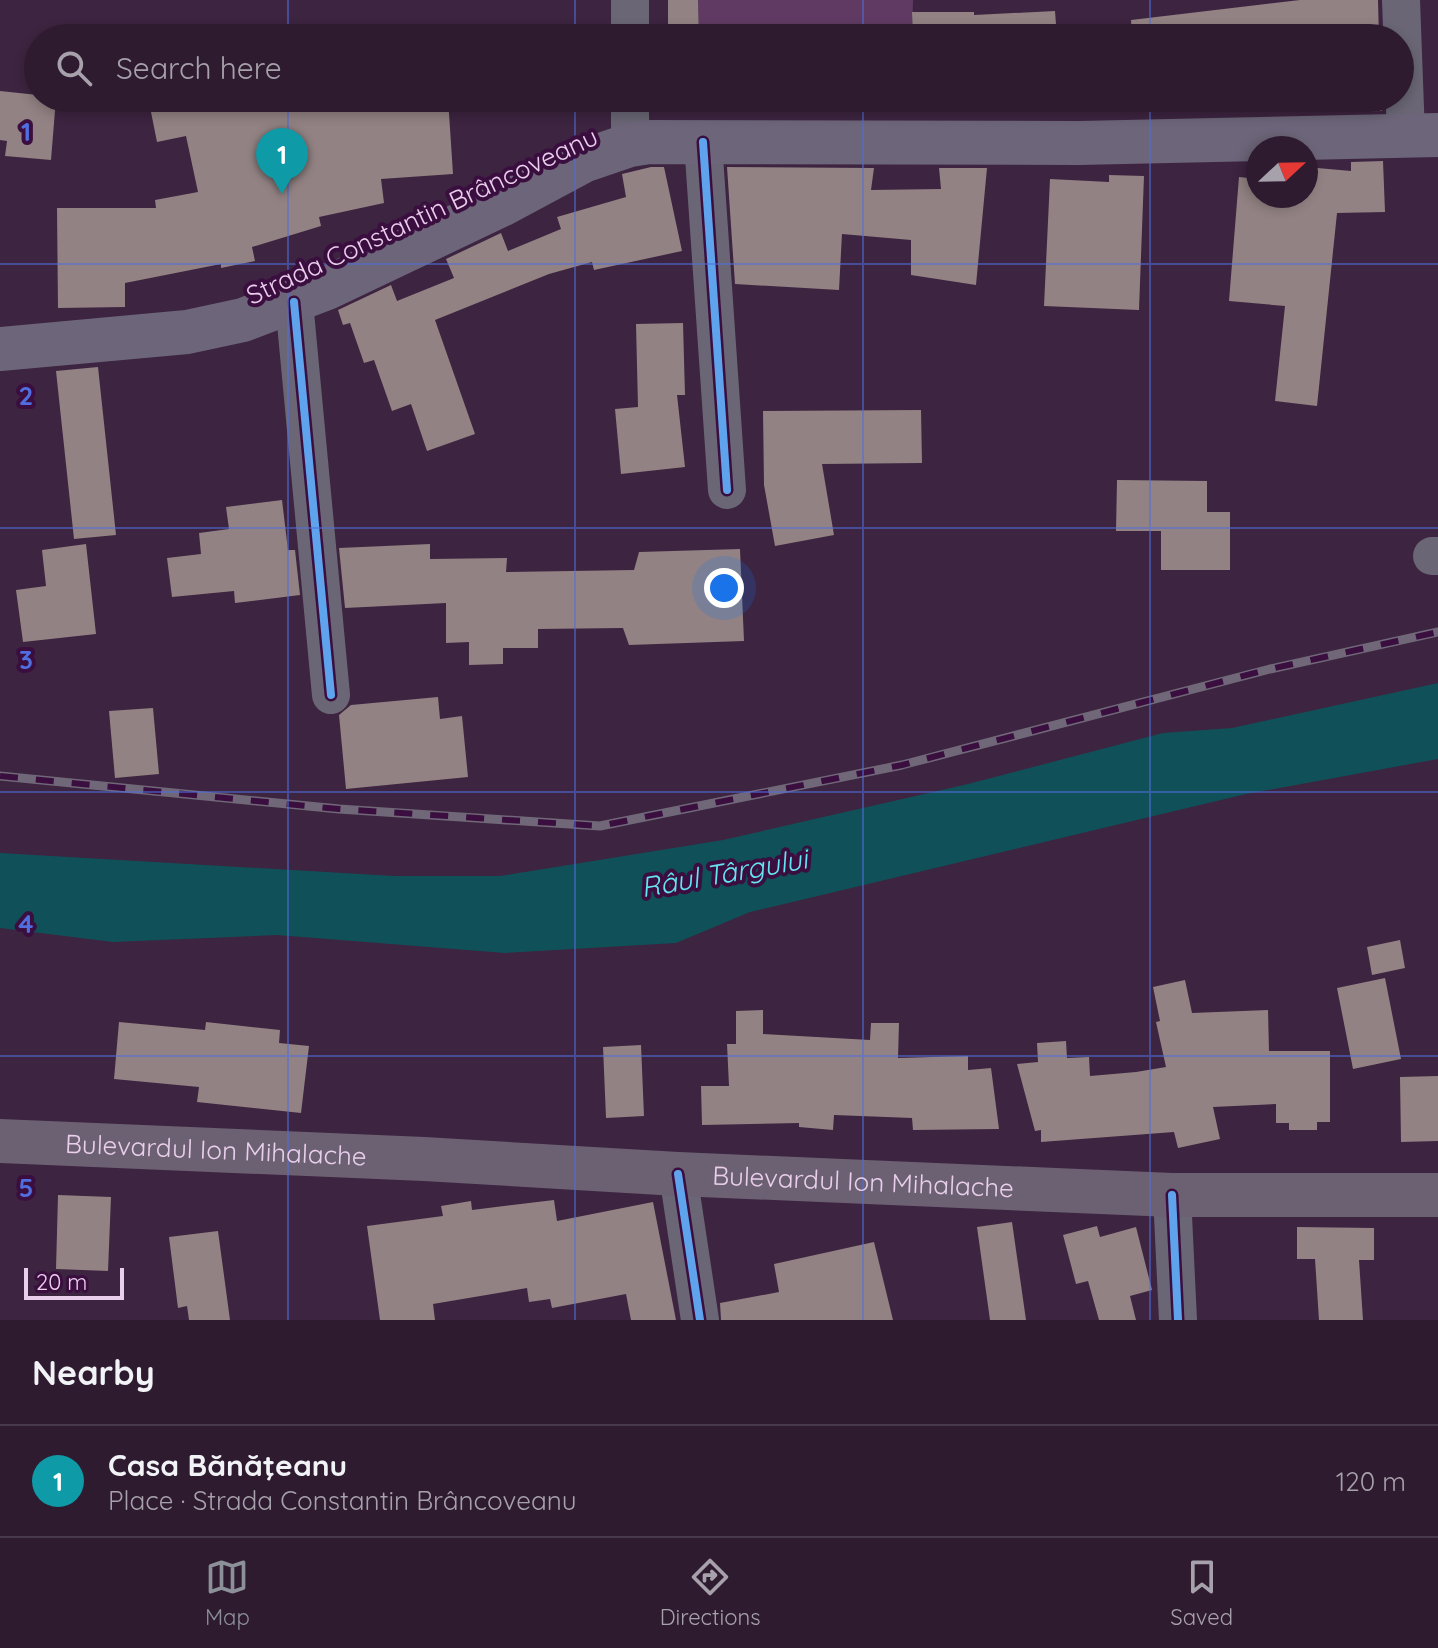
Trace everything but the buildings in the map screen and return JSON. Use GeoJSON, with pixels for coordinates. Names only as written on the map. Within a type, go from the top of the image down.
{"type":"FeatureCollection","features":[{"type":"Feature","properties":{"kind":"highway","name":"Bulevardul Ion Mihalache"},"geometry":{"type":"LineString","coordinates":[[0,1141],[1172,1195],[1438,1195]]}},
{"type":"Feature","properties":{"kind":"main road","name":"Strada Constantin Brâncoveanu"},"geometry":{"type":"LineString","coordinates":[[0,349],[187,332],[243,320],[294,302],[501,205],[583,161],[630,145],[703,142],[1079,143],[1422,135]]}},
{"type":"Feature","properties":{"kind":"street"},"geometry":{"type":"LineString","coordinates":[[630,0],[630,24]]}},
{"type":"Feature","properties":{"kind":"street"},"geometry":{"type":"LineString","coordinates":[[1401,0],[1405,24]]}},
{"type":"Feature","properties":{"kind":"street"},"geometry":{"type":"LineString","coordinates":[[1414,84],[1422,135]]}},
{"type":"Feature","properties":{"kind":"street"},"geometry":{"type":"LineString","coordinates":[[630,112],[630,145]]}},
{"type":"Feature","properties":{"kind":"street"},"geometry":{"type":"LineString","coordinates":[[703,142],[727,490]]}},
{"type":"Feature","properties":{"kind":"street"},"geometry":{"type":"LineString","coordinates":[[294,302],[331,695]]}},
{"type":"Feature","properties":{"kind":"street"},"geometry":{"type":"LineString","coordinates":[[678,1174],[700,1320]]}},
{"type":"Feature","properties":{"kind":"street"},"geometry":{"type":"LineString","coordinates":[[1172,1195],[1178,1320]]}},
{"type":"Feature","properties":{"kind":"shaded area"},"geometry":{"type":"Polygon","coordinates":[[[698,0],[913,0],[912,24],[699,24],[698,0]]]}},
{"type":"Feature","properties":{"kind":"water","name":"Râul Târgului"},"geometry":{"type":"Polygon","coordinates":[[[1438,683],[1438,759],[1246,794],[750,912],[676,943],[505,953],[277,935],[113,942],[0,928],[0,853],[394,876],[500,876],[723,840],[968,784],[1163,733],[1232,728],[1438,683]]]}},
{"type":"Feature","properties":{"kind":"railway"},"geometry":{"type":"LineString","coordinates":[[0,776],[339,809],[600,826],[902,765],[1270,669],[1438,632]]}},
{"type":"Feature","properties":{"kind":"cycle path"},"geometry":{"type":"LineString","coordinates":[[703,142],[727,490]]}},
{"type":"Feature","properties":{"kind":"cycle path"},"geometry":{"type":"LineString","coordinates":[[294,302],[331,695]]}},
{"type":"Feature","properties":{"kind":"cycle path"},"geometry":{"type":"LineString","coordinates":[[678,1174],[700,1320]]}},
{"type":"Feature","properties":{"kind":"cycle path"},"geometry":{"type":"LineString","coordinates":[[1172,1195],[1178,1320]]}},
{"type":"Feature","properties":{"kind":"place","name":"Casa Bănăţeanu"},"geometry":{"type":"Point","coordinates":[282,194]}}]}
